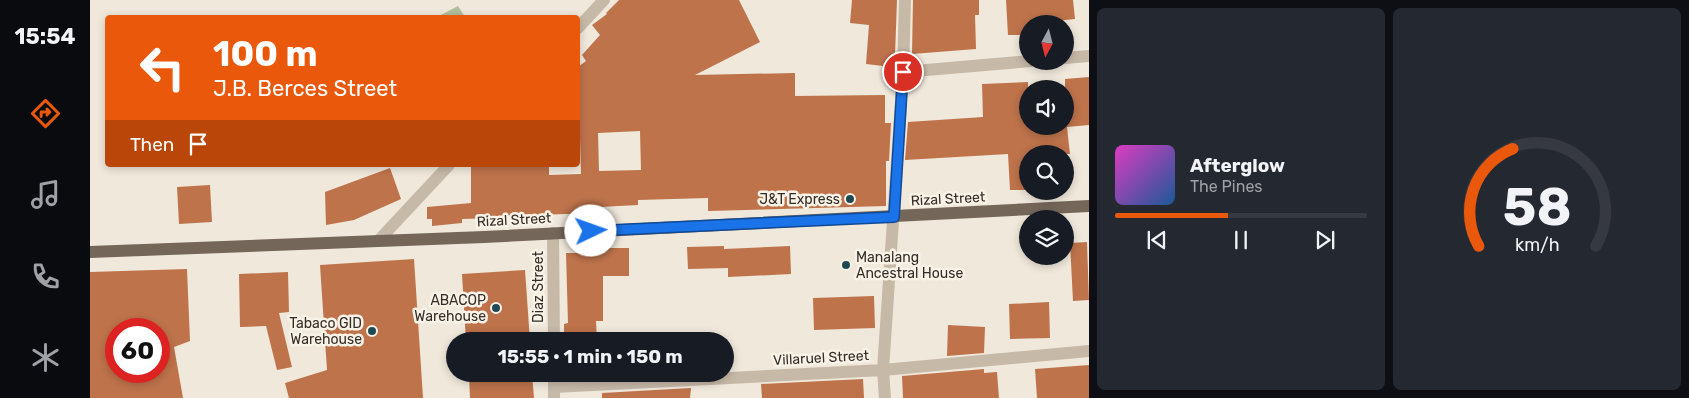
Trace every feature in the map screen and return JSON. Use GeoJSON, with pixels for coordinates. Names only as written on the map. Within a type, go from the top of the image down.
{"type":"FeatureCollection","features":[{"type":"Feature","properties":{"kind":"main road","name":"Rizal Street"},"geometry":{"type":"LineString","coordinates":[[90,252],[553,233],[1089,206]]}},
{"type":"Feature","properties":{"kind":"street"},"geometry":{"type":"LineString","coordinates":[[580,26],[604,0]]}},
{"type":"Feature","properties":{"kind":"street"},"geometry":{"type":"LineString","coordinates":[[885,398],[883,370],[903,72],[905,0]]}},
{"type":"Feature","properties":{"kind":"street"},"geometry":{"type":"LineString","coordinates":[[1074,57],[1089,56]]}},
{"type":"Feature","properties":{"kind":"street"},"geometry":{"type":"LineString","coordinates":[[903,72],[1019,62]]}},
{"type":"Feature","properties":{"kind":"street"},"geometry":{"type":"LineString","coordinates":[[378,241],[447,167]]}},
{"type":"Feature","properties":{"kind":"street","name":"Diaz Street"},"geometry":{"type":"LineString","coordinates":[[553,233],[554,332]]}},
{"type":"Feature","properties":{"kind":"street","name":"Villaruel Street"},"geometry":{"type":"LineString","coordinates":[[554,393],[883,370],[1089,351]]}},
{"type":"Feature","properties":{"kind":"green space"},"geometry":{"type":"Polygon","coordinates":[[[458,6],[464,15],[441,15],[458,6]]]}},
{"type":"Feature","properties":{"kind":"building"},"geometry":{"type":"Polygon","coordinates":[[[619,0],[739,0],[760,42],[695,75],[795,73],[795,96],[885,95],[885,123],[891,123],[889,161],[886,161],[886,206],[708,211],[708,198],[638,200],[638,205],[600,207],[600,213],[496,216],[496,218],[462,219],[462,223],[432,226],[432,219],[427,219],[427,207],[471,203],[471,167],[549,167],[549,175],[581,174],[580,66],[586,61],[582,55],[600,35],[592,25],[607,14],[619,0]],[[640,131],[598,133],[599,171],[641,170],[640,131]]]}},
{"type":"Feature","properties":{"kind":"building"},"geometry":{"type":"Polygon","coordinates":[[[852,0],[897,0],[895,55],[893,55],[892,67],[866,64],[869,25],[850,23],[852,0]]]}},
{"type":"Feature","properties":{"kind":"building"},"geometry":{"type":"Polygon","coordinates":[[[913,0],[979,0],[979,15],[975,15],[976,49],[912,54],[913,0]]]}},
{"type":"Feature","properties":{"kind":"building"},"geometry":{"type":"Polygon","coordinates":[[[1006,0],[1073,0],[1075,19],[1074,15],[1019,15],[1019,35],[1008,35],[1006,0]]]}},
{"type":"Feature","properties":{"kind":"building"},"geometry":{"type":"Polygon","coordinates":[[[1089,77],[1089,125],[1074,126],[1074,80],[1065,79],[1089,77]]]}},
{"type":"Feature","properties":{"kind":"building"},"geometry":{"type":"Polygon","coordinates":[[[1019,82],[1019,135],[1068,135],[1069,145],[1019,145],[1019,190],[1010,190],[1008,154],[905,160],[908,122],[983,117],[982,84],[1019,82]]]}},
{"type":"Feature","properties":{"kind":"building"},"geometry":{"type":"Polygon","coordinates":[[[390,168],[401,199],[354,220],[326,225],[325,192],[390,168]]]}},
{"type":"Feature","properties":{"kind":"building"},"geometry":{"type":"Polygon","coordinates":[[[210,185],[212,222],[179,224],[177,187],[210,185]]]}},
{"type":"Feature","properties":{"kind":"building"},"geometry":{"type":"Polygon","coordinates":[[[1087,242],[1089,300],[1073,301],[1071,265],[1074,265],[1074,243],[1087,242]]]}},
{"type":"Feature","properties":{"kind":"building"},"geometry":{"type":"Polygon","coordinates":[[[724,246],[724,249],[790,246],[791,274],[728,277],[728,268],[688,269],[687,247],[724,246]]]}},
{"type":"Feature","properties":{"kind":"building"},"geometry":{"type":"Polygon","coordinates":[[[605,248],[629,248],[629,276],[603,276],[603,321],[596,321],[597,332],[564,332],[564,324],[568,323],[566,253],[605,253],[605,248]]]}},
{"type":"Feature","properties":{"kind":"building","name":"Tabaco GID Warehouse"},"geometry":{"type":"Polygon","coordinates":[[[414,259],[423,398],[289,398],[285,383],[327,370],[320,265],[414,259]]]}},
{"type":"Feature","properties":{"kind":"building"},"geometry":{"type":"Polygon","coordinates":[[[187,269],[190,341],[174,347],[183,398],[90,398],[90,272],[187,269]]]}},
{"type":"Feature","properties":{"kind":"building","name":"ABACOP Warehouse"},"geometry":{"type":"Polygon","coordinates":[[[525,270],[529,332],[465,332],[462,274],[525,270]]]}},
{"type":"Feature","properties":{"kind":"building"},"geometry":{"type":"Polygon","coordinates":[[[288,272],[289,312],[279,313],[292,367],[277,370],[266,326],[240,327],[239,274],[288,272]]]}},
{"type":"Feature","properties":{"kind":"building"},"geometry":{"type":"Polygon","coordinates":[[[874,296],[875,328],[814,330],[813,298],[874,296]]]}},
{"type":"Feature","properties":{"kind":"building"},"geometry":{"type":"Polygon","coordinates":[[[1049,302],[1050,338],[1010,339],[1009,304],[1049,302]]]}},
{"type":"Feature","properties":{"kind":"building"},"geometry":{"type":"Polygon","coordinates":[[[948,325],[985,327],[984,353],[947,356],[948,325]]]}},
{"type":"Feature","properties":{"kind":"building"},"geometry":{"type":"Polygon","coordinates":[[[1089,365],[1089,398],[1037,398],[1035,369],[1089,365]]]}},
{"type":"Feature","properties":{"kind":"building"},"geometry":{"type":"Polygon","coordinates":[[[984,369],[984,373],[997,372],[999,398],[903,398],[902,376],[984,369]]]}},
{"type":"Feature","properties":{"kind":"building"},"geometry":{"type":"Polygon","coordinates":[[[863,379],[864,398],[762,398],[761,384],[863,379]]]}},
{"type":"Feature","properties":{"kind":"building"},"geometry":{"type":"Polygon","coordinates":[[[469,382],[533,382],[534,398],[470,398],[469,382]]]}},
{"type":"Feature","properties":{"kind":"building"},"geometry":{"type":"Polygon","coordinates":[[[691,388],[690,398],[602,398],[602,393],[691,388]]]}},
{"type":"Feature","properties":{"kind":"place","name":"J&T Express"},"geometry":{"type":"Point","coordinates":[850,199]}},
{"type":"Feature","properties":{"kind":"place","name":"Manalang Ancestral House"},"geometry":{"type":"Point","coordinates":[846,265]}},
{"type":"Feature","properties":{"kind":"place","name":"ABACOP Warehouse"},"geometry":{"type":"Point","coordinates":[496,308]}},
{"type":"Feature","properties":{"kind":"place","name":"Tabaco GID Warehouse"},"geometry":{"type":"Point","coordinates":[372,331]}},
{"type":"Feature","properties":{"kind":"route"},"geometry":{"type":"LineString","coordinates":[[591,231],[894,217],[903,72]]}}]}
